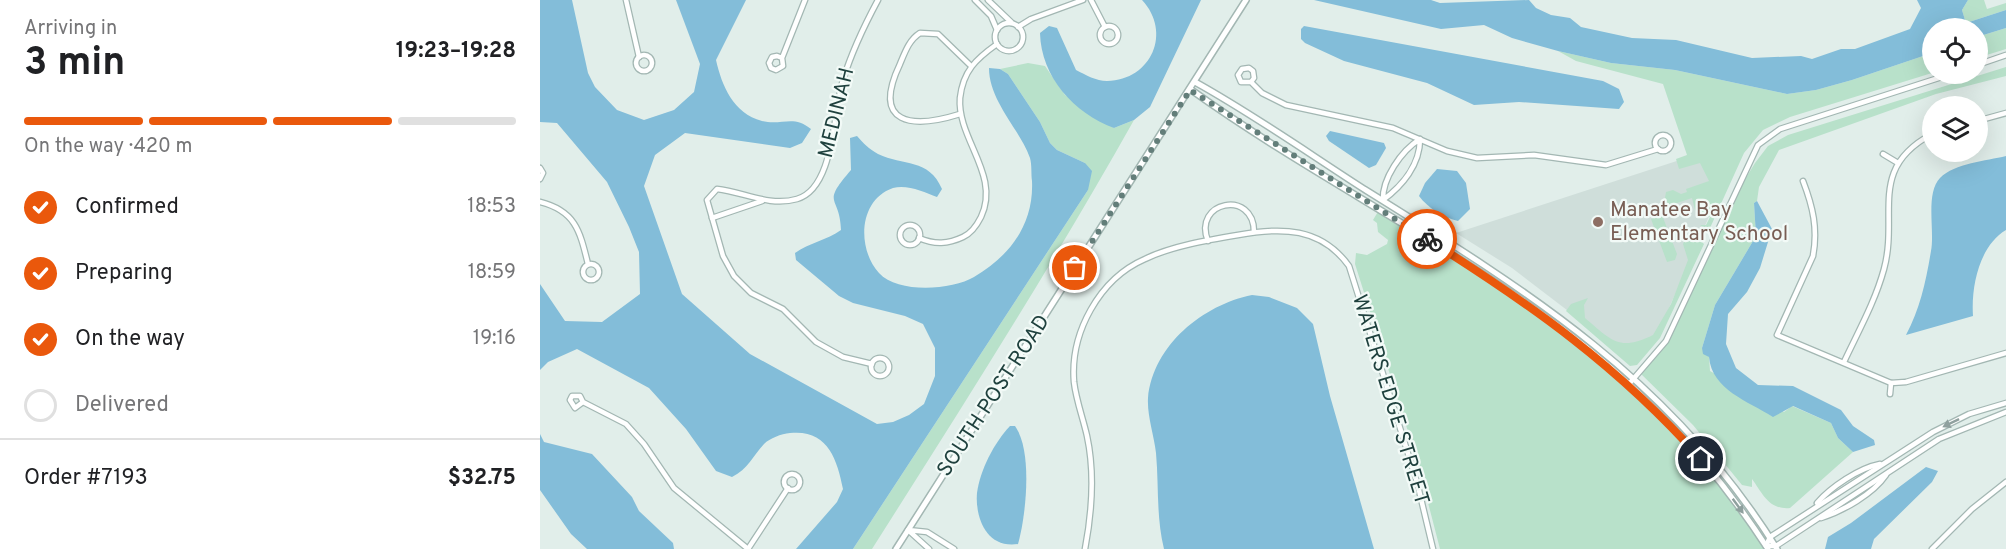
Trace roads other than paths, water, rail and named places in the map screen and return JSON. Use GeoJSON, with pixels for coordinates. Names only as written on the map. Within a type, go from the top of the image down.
{"type":"FeatureCollection","features":[{"type":"Feature","properties":{"kind":"street"},"geometry":{"type":"LineString","coordinates":[[626,0],[639,57]]}},
{"type":"Feature","properties":{"kind":"street"},"geometry":{"type":"LineString","coordinates":[[782,58],[805,0]]}},
{"type":"Feature","properties":{"kind":"street","name":"MEDINAH"},"geometry":{"type":"LineString","coordinates":[[872,364],[843,357],[816,342],[783,309],[751,293],[734,276],[723,256],[707,200],[717,189],[754,196],[762,201],[800,199],[812,189],[820,178],[830,147],[842,83],[857,39],[878,0]]}},
{"type":"Feature","properties":{"kind":"street"},"geometry":{"type":"LineString","coordinates":[[975,0],[991,16],[997,30],[997,44]]}},
{"type":"Feature","properties":{"kind":"street"},"geometry":{"type":"LineString","coordinates":[[988,0],[1016,25],[1022,37],[1017,47],[1005,50],[997,44]]}},
{"type":"Feature","properties":{"kind":"street"},"geometry":{"type":"LineString","coordinates":[[997,30],[1004,24],[1016,25],[1083,0]]}},
{"type":"Feature","properties":{"kind":"street"},"geometry":{"type":"LineString","coordinates":[[1091,0],[1105,27]]}},
{"type":"Feature","properties":{"kind":"street","name":"SOUTH POST ROAD"},"geometry":{"type":"LineString","coordinates":[[896,549],[1246,0]]}},
{"type":"Feature","properties":{"kind":"street"},"geometry":{"type":"LineString","coordinates":[[960,114],[921,123],[900,117],[893,112],[889,97],[895,74],[909,44],[920,33],[938,34],[970,65]]}},
{"type":"Feature","properties":{"kind":"street"},"geometry":{"type":"LineString","coordinates":[[919,238],[940,243],[966,235],[977,225],[986,207],[984,176],[960,114],[962,86],[970,65],[997,44]]}},
{"type":"Feature","properties":{"kind":"street"},"geometry":{"type":"LineString","coordinates":[[1988,62],[2006,56]]}},
{"type":"Feature","properties":{"kind":"street"},"geometry":{"type":"LineString","coordinates":[[1195,82],[1502,276],[1568,322],[1634,378],[1709,456],[1776,548]]}},
{"type":"Feature","properties":{"kind":"street"},"geometry":{"type":"LineString","coordinates":[[1251,82],[1262,93],[1286,105],[1393,128],[1447,151],[1477,158],[1534,155],[1597,165],[1615,164],[1658,149]]}},
{"type":"Feature","properties":{"kind":"street"},"geometry":{"type":"LineString","coordinates":[[1629,384],[1666,341],[1758,145],[1780,129],[1922,83]]}},
{"type":"Feature","properties":{"kind":"street"},"geometry":{"type":"LineString","coordinates":[[1190,90],[1497,284],[1563,329],[1629,384],[1701,459],[1767,548]]}},
{"type":"Feature","properties":{"kind":"street"},"geometry":{"type":"LineString","coordinates":[[1988,118],[2006,113]]}},
{"type":"Feature","properties":{"kind":"street"},"geometry":{"type":"LineString","coordinates":[[1844,362],[1876,295],[1885,266],[1889,236],[1887,201],[1898,163],[1922,139]]}},
{"type":"Feature","properties":{"kind":"street"},"geometry":{"type":"LineString","coordinates":[[1383,200],[1400,186],[1412,167],[1420,150],[1420,140]]}},
{"type":"Feature","properties":{"kind":"street"},"geometry":{"type":"LineString","coordinates":[[1379,210],[1383,200],[1383,187],[1410,146],[1420,140]]}},
{"type":"Feature","properties":{"kind":"street"},"geometry":{"type":"LineString","coordinates":[[1883,154],[1898,163]]}},
{"type":"Feature","properties":{"kind":"street"},"geometry":{"type":"LineString","coordinates":[[1401,159],[1412,167]]}},
{"type":"Feature","properties":{"kind":"street"},"geometry":{"type":"LineString","coordinates":[[540,168],[543,173],[540,179]]}},
{"type":"Feature","properties":{"kind":"street"},"geometry":{"type":"LineString","coordinates":[[1803,182],[1816,228],[1815,246],[1813,256],[1777,335],[1891,383],[1906,382],[2006,353]]}},
{"type":"Feature","properties":{"kind":"street"},"geometry":{"type":"LineString","coordinates":[[712,219],[762,201]]}},
{"type":"Feature","properties":{"kind":"street"},"geometry":{"type":"LineString","coordinates":[[540,202],[554,205],[571,217],[581,236],[588,264]]}},
{"type":"Feature","properties":{"kind":"street"},"geometry":{"type":"LineString","coordinates":[[1085,549],[1089,525],[1091,467],[1074,382],[1078,340],[1085,320],[1095,303],[1120,273],[1145,258],[1208,241],[1254,232],[1253,221],[1246,211],[1236,206],[1225,205],[1214,210],[1207,219],[1205,230],[1208,241]]}},
{"type":"Feature","properties":{"kind":"street"},"geometry":{"type":"LineString","coordinates":[[913,225],[919,230],[919,238],[914,244],[906,244],[901,239],[900,232],[905,226],[913,225]]}},
{"type":"Feature","properties":{"kind":"street","name":"WATERS EDGE STREET"},"geometry":{"type":"LineString","coordinates":[[1254,232],[1304,232],[1324,241],[1340,254],[1354,278],[1417,482],[1433,549]]}},
{"type":"Feature","properties":{"kind":"street"},"geometry":{"type":"LineString","coordinates":[[1497,284],[1502,276]]}},
{"type":"Feature","properties":{"kind":"street"},"geometry":{"type":"LineString","coordinates":[[1890,394],[1891,383]]}},
{"type":"Feature","properties":{"kind":"street"},"geometry":{"type":"LineString","coordinates":[[583,402],[626,424],[644,444],[674,488],[748,549],[788,488]]}},
{"type":"Feature","properties":{"kind":"street"},"geometry":{"type":"LineString","coordinates":[[1811,510],[1824,495],[1883,464],[1942,427],[1969,414],[2006,403]]}},
{"type":"Feature","properties":{"kind":"street"},"geometry":{"type":"LineString","coordinates":[[1767,548],[1776,548],[1816,519],[1939,439],[2006,412]]}},
{"type":"Feature","properties":{"kind":"street"},"geometry":{"type":"LineString","coordinates":[[1816,519],[1837,512],[1880,483],[1889,471]]}},
{"type":"Feature","properties":{"kind":"street"},"geometry":{"type":"LineString","coordinates":[[1767,548],[1770,537],[1861,475]]}},
{"type":"Feature","properties":{"kind":"street"},"geometry":{"type":"LineString","coordinates":[[1861,475],[1867,485]]}},
{"type":"Feature","properties":{"kind":"street"},"geometry":{"type":"LineString","coordinates":[[1932,549],[1972,509],[2006,482]]}},
{"type":"Feature","properties":{"kind":"street"},"geometry":{"type":"LineString","coordinates":[[1828,498],[1833,508]]}},
{"type":"Feature","properties":{"kind":"street"},"geometry":{"type":"LineString","coordinates":[[908,530],[929,549]]}},
{"type":"Feature","properties":{"kind":"street"},"geometry":{"type":"LineString","coordinates":[[908,530],[927,532],[954,549]]}},
{"type":"Feature","properties":{"kind":"water"},"geometry":{"type":"Polygon","coordinates":[[[540,0],[572,0],[588,73],[595,87],[617,110],[644,120],[674,110],[694,92],[700,64],[676,0],[746,0],[716,60],[730,97],[743,112],[762,121],[793,121],[811,129],[802,143],[790,148],[685,133],[655,155],[644,186],[682,294],[750,354],[877,424],[893,422],[909,415],[924,404],[935,376],[935,348],[923,324],[905,316],[853,303],[839,296],[796,260],[795,253],[841,230],[834,195],[851,170],[850,138],[857,136],[866,146],[887,158],[923,167],[937,179],[942,189],[937,197],[910,188],[893,188],[881,194],[867,214],[865,239],[872,263],[888,280],[912,287],[953,285],[987,269],[1009,249],[1024,225],[1029,211],[1032,197],[1030,158],[999,103],[990,80],[989,68],[1000,69],[1008,74],[1040,122],[1050,143],[1057,150],[1085,163],[1092,171],[1088,190],[853,549],[796,549],[837,502],[843,489],[837,467],[828,448],[813,436],[790,433],[772,438],[742,470],[732,477],[716,471],[686,429],[649,388],[577,349],[548,362],[540,370],[540,284],[565,321],[602,322],[640,294],[639,252],[607,182],[557,123],[540,122],[540,0]]]}},
{"type":"Feature","properties":{"kind":"water"},"geometry":{"type":"Polygon","coordinates":[[[1142,0],[1201,0],[1150,107],[1134,120],[1114,128],[1086,113],[1062,91],[1046,64],[1040,33],[1049,26],[1057,28],[1076,70],[1103,81],[1123,79],[1146,63],[1153,52],[1156,26],[1142,0]]]}},
{"type":"Feature","properties":{"kind":"water"},"geometry":{"type":"Polygon","coordinates":[[[1314,0],[1431,0],[1440,3],[1529,0],[1536,8],[1551,15],[1570,18],[1581,27],[1632,38],[1676,40],[1752,58],[1801,56],[1812,59],[1841,49],[1855,49],[1910,29],[1921,8],[1917,0],[1968,0],[1962,10],[1964,18],[1922,18],[1922,56],[1852,80],[1816,90],[1787,94],[1675,70],[1611,63],[1558,51],[1512,38],[1484,25],[1441,29],[1314,0]]]}},
{"type":"Feature","properties":{"kind":"water"},"geometry":{"type":"Polygon","coordinates":[[[2006,10],[2006,28],[1988,34],[1988,18],[1981,18],[2006,10]]]}},
{"type":"Feature","properties":{"kind":"water"},"geometry":{"type":"Polygon","coordinates":[[[1304,26],[1603,81],[1619,89],[1624,102],[1619,109],[1519,102],[1474,105],[1427,83],[1344,61],[1305,43],[1301,39],[1301,29],[1304,26]]]}},
{"type":"Feature","properties":{"kind":"water"},"geometry":{"type":"Polygon","coordinates":[[[1330,131],[1384,143],[1386,148],[1376,165],[1369,168],[1329,141],[1326,136],[1330,131]]]}},
{"type":"Feature","properties":{"kind":"water"},"geometry":{"type":"Polygon","coordinates":[[[2006,156],[2006,230],[1989,246],[1983,257],[1975,280],[1973,316],[1906,335],[1919,305],[1927,273],[1932,242],[1932,203],[1935,185],[1940,178],[1954,169],[1971,163],[1988,162],[1988,160],[2006,156]]]}},
{"type":"Feature","properties":{"kind":"water"},"geometry":{"type":"Polygon","coordinates":[[[1437,169],[1457,171],[1466,183],[1470,209],[1458,221],[1437,212],[1419,196],[1425,183],[1437,169]]]}},
{"type":"Feature","properties":{"kind":"water"},"geometry":{"type":"Polygon","coordinates":[[[1757,201],[1772,229],[1760,268],[1747,292],[1728,314],[1726,344],[1736,368],[1758,385],[1793,386],[1841,410],[1853,426],[1874,440],[1875,445],[1853,452],[1838,438],[1831,423],[1793,406],[1773,417],[1724,386],[1717,378],[1709,357],[1703,354],[1702,348],[1715,305],[1756,236],[1754,203],[1757,201]]]}},
{"type":"Feature","properties":{"kind":"water"},"geometry":{"type":"Polygon","coordinates":[[[1252,295],[1269,297],[1297,308],[1313,324],[1330,396],[1374,549],[1164,549],[1159,513],[1156,453],[1148,405],[1152,379],[1159,361],[1183,330],[1216,308],[1252,295]]]}},
{"type":"Feature","properties":{"kind":"water"},"geometry":{"type":"Polygon","coordinates":[[[1010,426],[1015,426],[1021,437],[1026,467],[1025,501],[1018,544],[1007,544],[990,536],[980,520],[977,502],[979,484],[985,466],[993,449],[1010,426]]]}},
{"type":"Feature","properties":{"kind":"water"},"geometry":{"type":"Polygon","coordinates":[[[540,434],[544,442],[592,454],[632,497],[639,511],[673,543],[674,549],[587,549],[571,534],[540,490],[540,434]]]}},
{"type":"Feature","properties":{"kind":"water"},"geometry":{"type":"Polygon","coordinates":[[[1926,467],[1938,471],[1932,482],[1874,539],[1871,549],[1825,549],[1828,537],[1851,523],[1926,467]]]}},
{"type":"Feature","properties":{"kind":"place","name":"Manatee Bay Elementary School"},"geometry":{"type":"Point","coordinates":[1598,222]}}]}
